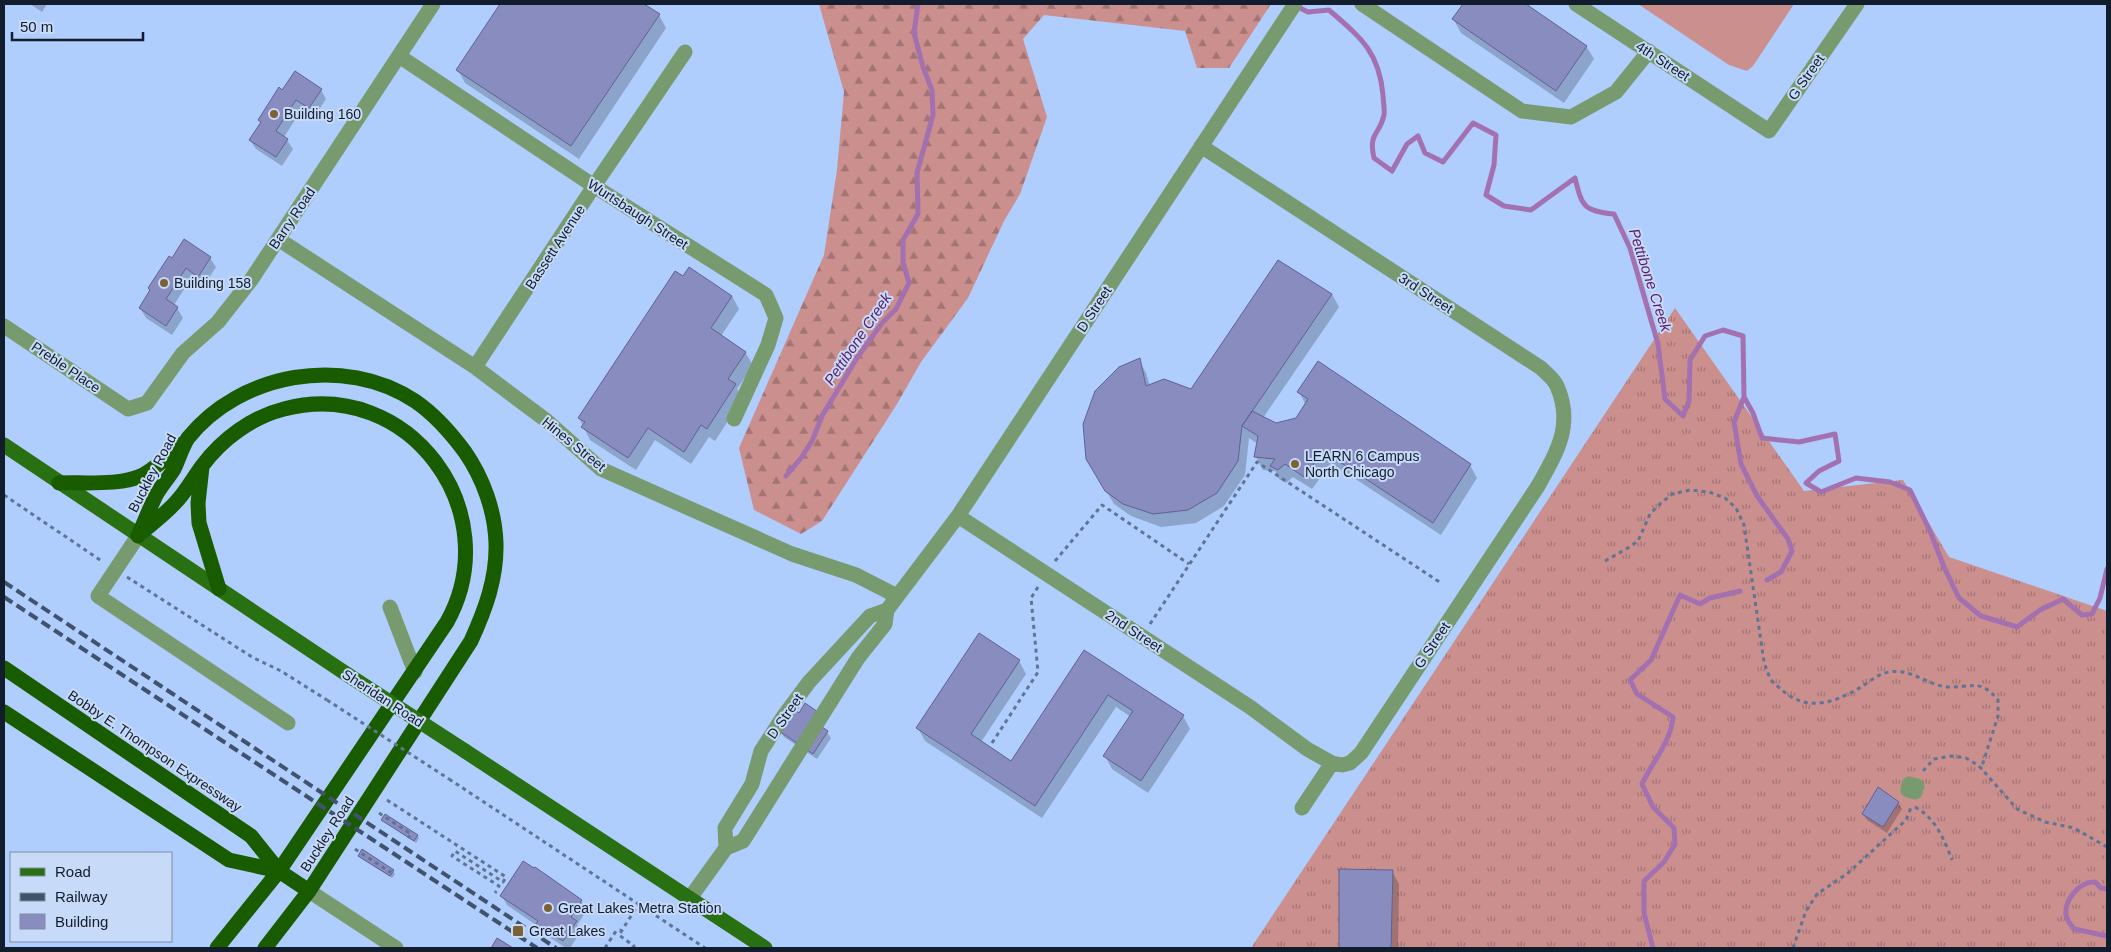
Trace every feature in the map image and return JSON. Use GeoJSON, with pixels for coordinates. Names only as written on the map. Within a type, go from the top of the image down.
{"type":"FeatureCollection","features":[{"type":"Feature","properties":{"kind":"highway","name":"Buckley Road"},"geometry":{"type":"LineString","coordinates":[[138,536],[156,496],[173,470],[187,440],[225,405],[269,384],[290,378],[320,375],[345,376],[370,381],[394,390],[415,401],[453,436],[476,471],[485,489],[492,515],[496,543],[493,584],[485,610],[471,641],[309,891],[265,948]]}},
{"type":"Feature","properties":{"kind":"highway","name":"Buckley Road"},"geometry":{"type":"LineString","coordinates":[[138,536],[176,502],[202,465],[217,448],[250,424],[265,416],[298,406],[338,406],[359,410],[396,426],[414,438],[432,456],[454,491],[462,516],[467,544],[462,586],[455,608],[415,672],[280,871],[217,948]]}},
{"type":"Feature","properties":{"kind":"highway"},"geometry":{"type":"LineString","coordinates":[[59,483],[130,480],[142,475],[158,464],[187,440]]}},
{"type":"Feature","properties":{"kind":"highway"},"geometry":{"type":"LineString","coordinates":[[202,465],[198,503],[199,523],[219,589]]}},
{"type":"Feature","properties":{"kind":"highway","name":"Bobby E. Thompson Expressway"},"geometry":{"type":"LineString","coordinates":[[4,668],[251,836],[280,871],[309,891]]}},
{"type":"Feature","properties":{"kind":"highway","name":"Bobby E. Thompson Expressway"},"geometry":{"type":"LineString","coordinates":[[4,712],[229,860],[280,871]]}},
{"type":"Feature","properties":{"kind":"main road","name":"Sheridan Road"},"geometry":{"type":"LineString","coordinates":[[4,445],[348,675],[765,948]]}},
{"type":"Feature","properties":{"kind":"street","name":"Barry Road"},"geometry":{"type":"LineString","coordinates":[[128,409],[147,403],[183,353],[218,322],[251,280],[433,4]]}},
{"type":"Feature","properties":{"kind":"street","name":"D Street"},"geometry":{"type":"LineString","coordinates":[[726,848],[725,828],[748,794],[761,751],[779,724],[809,682],[870,616],[886,610],[958,516],[1295,4]]}},
{"type":"Feature","properties":{"kind":"street"},"geometry":{"type":"LineString","coordinates":[[1362,4],[1522,111],[1571,117],[1616,92],[1648,51]]}},
{"type":"Feature","properties":{"kind":"street","name":"4th Street"},"geometry":{"type":"LineString","coordinates":[[1576,4],[1750,118]]}},
{"type":"Feature","properties":{"kind":"street","name":"G Street"},"geometry":{"type":"LineString","coordinates":[[1750,118],[1769,131],[1857,4]]}},
{"type":"Feature","properties":{"kind":"street","name":"Bassett Avenue"},"geometry":{"type":"LineString","coordinates":[[475,367],[594,186],[686,52]]}},
{"type":"Feature","properties":{"kind":"street","name":"Wurtsbaugh Street"},"geometry":{"type":"LineString","coordinates":[[399,56],[594,186],[766,295],[776,318],[768,345],[734,419]]}},
{"type":"Feature","properties":{"kind":"street","name":"3rd Street"},"geometry":{"type":"LineString","coordinates":[[1201,146],[1541,368],[1557,384],[1565,419],[1557,453],[1538,486]]}},
{"type":"Feature","properties":{"kind":"street","name":"Hines Street"},"geometry":{"type":"LineString","coordinates":[[278,240],[475,367],[547,421],[601,469],[792,554],[856,575],[897,596]]}},
{"type":"Feature","properties":{"kind":"street","name":"Preble Place"},"geometry":{"type":"LineString","coordinates":[[4,326],[128,409]]}},
{"type":"Feature","properties":{"kind":"street","name":"G Street"},"geometry":{"type":"LineString","coordinates":[[1332,763],[1342,765],[1350,763],[1361,753],[1538,486]]}},
{"type":"Feature","properties":{"kind":"street","name":"2nd Street"},"geometry":{"type":"LineString","coordinates":[[958,516],[1250,707],[1308,750],[1332,763]]}},
{"type":"Feature","properties":{"kind":"street"},"geometry":{"type":"LineString","coordinates":[[138,536],[98,596],[288,723]]}},
{"type":"Feature","properties":{"kind":"street"},"geometry":{"type":"LineString","coordinates":[[390,607],[415,672]]}},
{"type":"Feature","properties":{"kind":"street","name":"D Street"},"geometry":{"type":"LineString","coordinates":[[690,898],[726,848],[743,841],[858,658],[885,624],[886,610]]}},
{"type":"Feature","properties":{"kind":"street"},"geometry":{"type":"LineString","coordinates":[[1302,808],[1332,763]]}},
{"type":"Feature","properties":{"kind":"street"},"geometry":{"type":"LineString","coordinates":[[309,891],[396,948]]}},
{"type":"Feature","properties":{"kind":"path"},"geometry":{"type":"LineString","coordinates":[[1146,628],[1257,462],[1441,584]]}},
{"type":"Feature","properties":{"kind":"path"},"geometry":{"type":"LineString","coordinates":[[1605,561],[1638,540],[1650,514],[1672,494],[1690,490],[1709,492],[1725,498],[1736,508],[1744,525],[1764,662],[1772,681],[1788,696],[1803,704],[1820,703],[1840,698],[1872,678],[1888,672],[1904,671],[1936,686],[1958,688],[1974,685],[1990,689],[1998,700],[1998,716],[1981,769]]}},
{"type":"Feature","properties":{"kind":"path"},"geometry":{"type":"LineString","coordinates":[[4,495],[99,560]]}},
{"type":"Feature","properties":{"kind":"path"},"geometry":{"type":"LineString","coordinates":[[130,579],[252,657],[327,700],[705,948]]}},
{"type":"Feature","properties":{"kind":"path"},"geometry":{"type":"LineString","coordinates":[[1793,948],[1806,911],[1818,894],[1848,874],[1906,820],[1921,774],[1934,759],[1951,756],[1966,758],[1981,769],[2016,808],[2045,822],[2074,828],[2107,848]]}},
{"type":"Feature","properties":{"kind":"path"},"geometry":{"type":"LineString","coordinates":[[1915,795],[1941,837],[1952,860]]}},
{"type":"Feature","properties":{"kind":"path"},"geometry":{"type":"LineString","coordinates":[[387,799],[506,877],[503,882],[455,851],[452,856],[499,886],[495,893]]}},
{"type":"Feature","properties":{"kind":"path"},"geometry":{"type":"LineString","coordinates":[[378,812],[411,834],[408,838]]}},
{"type":"Feature","properties":{"kind":"path"},"geometry":{"type":"LineString","coordinates":[[354,849],[390,872],[392,868]]}},
{"type":"Feature","properties":{"kind":"path"},"geometry":{"type":"LineString","coordinates":[[632,948],[634,946],[619,935],[638,905]]}},
{"type":"Feature","properties":{"kind":"path"},"geometry":{"type":"LineString","coordinates":[[605,948],[616,931],[622,930]]}},
{"type":"Feature","properties":{"kind":"green space"},"geometry":{"type":"Polygon","coordinates":[[[819,4],[1271,4],[1229,68],[1197,68],[1185,31],[1044,15],[1023,39],[1047,117],[1020,194],[1004,221],[968,298],[921,362],[897,404],[822,521],[801,534],[754,510],[739,448],[824,255],[837,170],[844,92],[819,4]]]}},
{"type":"Feature","properties":{"kind":"green space"},"geometry":{"type":"Polygon","coordinates":[[[1638,4],[1794,4],[1753,66],[1747,71],[1729,65],[1638,4]]]}},
{"type":"Feature","properties":{"kind":"green space"},"geometry":{"type":"Polygon","coordinates":[[[1675,308],[1804,491],[1903,480],[1949,557],[2107,611],[2107,948],[1251,948],[1675,308]]]}},
{"type":"Feature","properties":{"kind":"building"},"geometry":{"type":"Polygon","coordinates":[[[500,4],[644,4],[660,14],[571,146],[456,70],[500,4]]]}},
{"type":"Feature","properties":{"kind":"building"},"geometry":{"type":"Polygon","coordinates":[[[1463,4],[1526,4],[1587,46],[1556,91],[1452,19],[1463,4]]]}},
{"type":"Feature","properties":{"kind":"building","name":"Building 160"},"geometry":{"type":"Polygon","coordinates":[[[295,71],[322,89],[309,108],[296,100],[276,131],[288,139],[276,157],[249,140],[261,122],[258,120],[279,87],[282,90],[295,71]]]}},
{"type":"Feature","properties":{"kind":"building","name":"Building 158"},"geometry":{"type":"Polygon","coordinates":[[[184,239],[211,257],[198,277],[186,268],[166,299],[178,307],[166,326],[139,308],[150,290],[148,288],[169,256],[172,258],[184,239]]]}},
{"type":"Feature","properties":{"kind":"building"},"geometry":{"type":"Polygon","coordinates":[[[1278,260],[1332,294],[1242,426],[1238,461],[1217,493],[1188,510],[1153,514],[1123,504],[1105,491],[1086,459],[1083,424],[1095,391],[1119,367],[1140,358],[1146,386],[1164,379],[1191,389],[1278,260]]]}},
{"type":"Feature","properties":{"kind":"building"},"geometry":{"type":"Polygon","coordinates":[[[689,267],[732,296],[711,328],[746,352],[728,379],[736,384],[707,429],[701,425],[684,452],[648,428],[628,458],[581,427],[585,422],[578,418],[675,271],[683,276],[689,267]]]}},
{"type":"Feature","properties":{"kind":"building"},"geometry":{"type":"Polygon","coordinates":[[[1318,361],[1471,464],[1433,523],[1323,451],[1304,477],[1285,464],[1278,470],[1270,466],[1275,459],[1254,457],[1258,436],[1242,426],[1252,411],[1276,423],[1296,418],[1308,399],[1297,392],[1318,361]]]}},
{"type":"Feature","properties":{"kind":"building"},"geometry":{"type":"Polygon","coordinates":[[[979,633],[1020,660],[971,734],[1011,761],[1084,650],[1184,715],[1141,781],[1103,756],[1133,711],[1108,695],[1035,806],[916,728],[979,633]]]}},
{"type":"Feature","properties":{"kind":"building"},"geometry":{"type":"Polygon","coordinates":[[[805,703],[818,712],[813,721],[828,731],[813,754],[779,731],[793,709],[799,713],[805,703]]]}},
{"type":"Feature","properties":{"kind":"building"},"geometry":{"type":"Polygon","coordinates":[[[1878,787],[1899,802],[1883,827],[1862,814],[1878,787]]]}},
{"type":"Feature","properties":{"kind":"building"},"geometry":{"type":"Polygon","coordinates":[[[385,814],[418,835],[414,841],[381,820],[385,814]]]}},
{"type":"Feature","properties":{"kind":"building"},"geometry":{"type":"Polygon","coordinates":[[[362,849],[394,870],[390,876],[358,856],[362,849]]]}},
{"type":"Feature","properties":{"kind":"building","name":"Great Lakes Metra Station"},"geometry":{"type":"Polygon","coordinates":[[[523,861],[535,867],[582,900],[571,917],[577,921],[563,941],[536,924],[538,921],[500,896],[523,861]]]}},
{"type":"Feature","properties":{"kind":"building"},"geometry":{"type":"Polygon","coordinates":[[[1339,869],[1393,870],[1391,948],[1339,948],[1339,869]]]}},
{"type":"Feature","properties":{"kind":"building"},"geometry":{"type":"Polygon","coordinates":[[[497,938],[513,948],[491,948],[497,938]]]}},
{"type":"Feature","properties":{"kind":"waterway","name":"Pettibone Creek"},"geometry":{"type":"LineString","coordinates":[[786,476],[812,441],[822,416],[857,358],[882,323],[896,309],[909,283],[903,262],[903,240],[918,214],[917,173],[933,115],[932,90],[923,67],[914,33],[918,4]]}},
{"type":"Feature","properties":{"kind":"waterway","name":"Pettibone Creek"},"geometry":{"type":"LineString","coordinates":[[1296,6],[1308,12],[1329,10],[1359,37],[1372,56],[1381,80],[1384,110],[1382,122],[1373,138],[1374,158],[1392,171],[1407,144],[1418,136],[1425,153],[1443,162],[1473,123],[1496,135],[1494,165],[1486,195],[1504,206],[1531,210],[1575,178],[1582,201],[1590,209],[1614,214],[1630,248],[1658,344],[1665,399],[1683,416],[1689,401],[1690,360],[1705,336],[1723,330],[1743,336],[1744,397],[1734,422],[1741,464],[1757,496],[1788,539],[1792,551],[1781,572],[1767,580]]}},
{"type":"Feature","properties":{"kind":"waterway","name":"Pettibone Creek"},"geometry":{"type":"LineString","coordinates":[[1744,397],[1753,413],[1762,438],[1799,442],[1835,434],[1839,461],[1819,471],[1806,483],[1821,492],[1856,478],[1890,482],[1910,490],[1959,598],[1981,616],[2017,627],[2040,610],[2063,599],[2082,615],[2092,614],[2100,598],[2107,569]]}},
{"type":"Feature","properties":{"kind":"waterway","name":"Pettibone Creek"},"geometry":{"type":"LineString","coordinates":[[1653,948],[1644,913],[1644,881],[1664,862],[1675,844],[1674,828],[1653,807],[1642,784],[1669,735],[1673,717],[1637,694],[1630,680],[1651,660],[1680,595],[1700,604],[1710,598],[1740,591]]}},
{"type":"Feature","properties":{"kind":"waterway","name":"Pettibone Creek"},"geometry":{"type":"LineString","coordinates":[[2107,889],[2101,888],[2095,882],[2084,885],[2074,892],[2066,909],[2068,921],[2074,929],[2107,936]]}},
{"type":"Feature","properties":{"kind":"railway"},"geometry":{"type":"LineString","coordinates":[[4,582],[556,948]]}},
{"type":"Feature","properties":{"kind":"railway"},"geometry":{"type":"LineString","coordinates":[[4,597],[537,948]]}},
{"type":"Feature","properties":{"kind":"place","name":"Building 160"},"geometry":{"type":"Point","coordinates":[274,114]}},
{"type":"Feature","properties":{"kind":"place","name":"Building 158"},"geometry":{"type":"Point","coordinates":[164,283]}},
{"type":"Feature","properties":{"kind":"place","name":"LEARN 6 Campus North Chicago"},"geometry":{"type":"Point","coordinates":[1295,464]}},
{"type":"Feature","properties":{"kind":"place","name":"Great Lakes Metra Station"},"geometry":{"type":"Point","coordinates":[548,908]}},
{"type":"Feature","properties":{"kind":"place","name":"Great Lakes"},"geometry":{"type":"Point","coordinates":[518,931]}}]}
